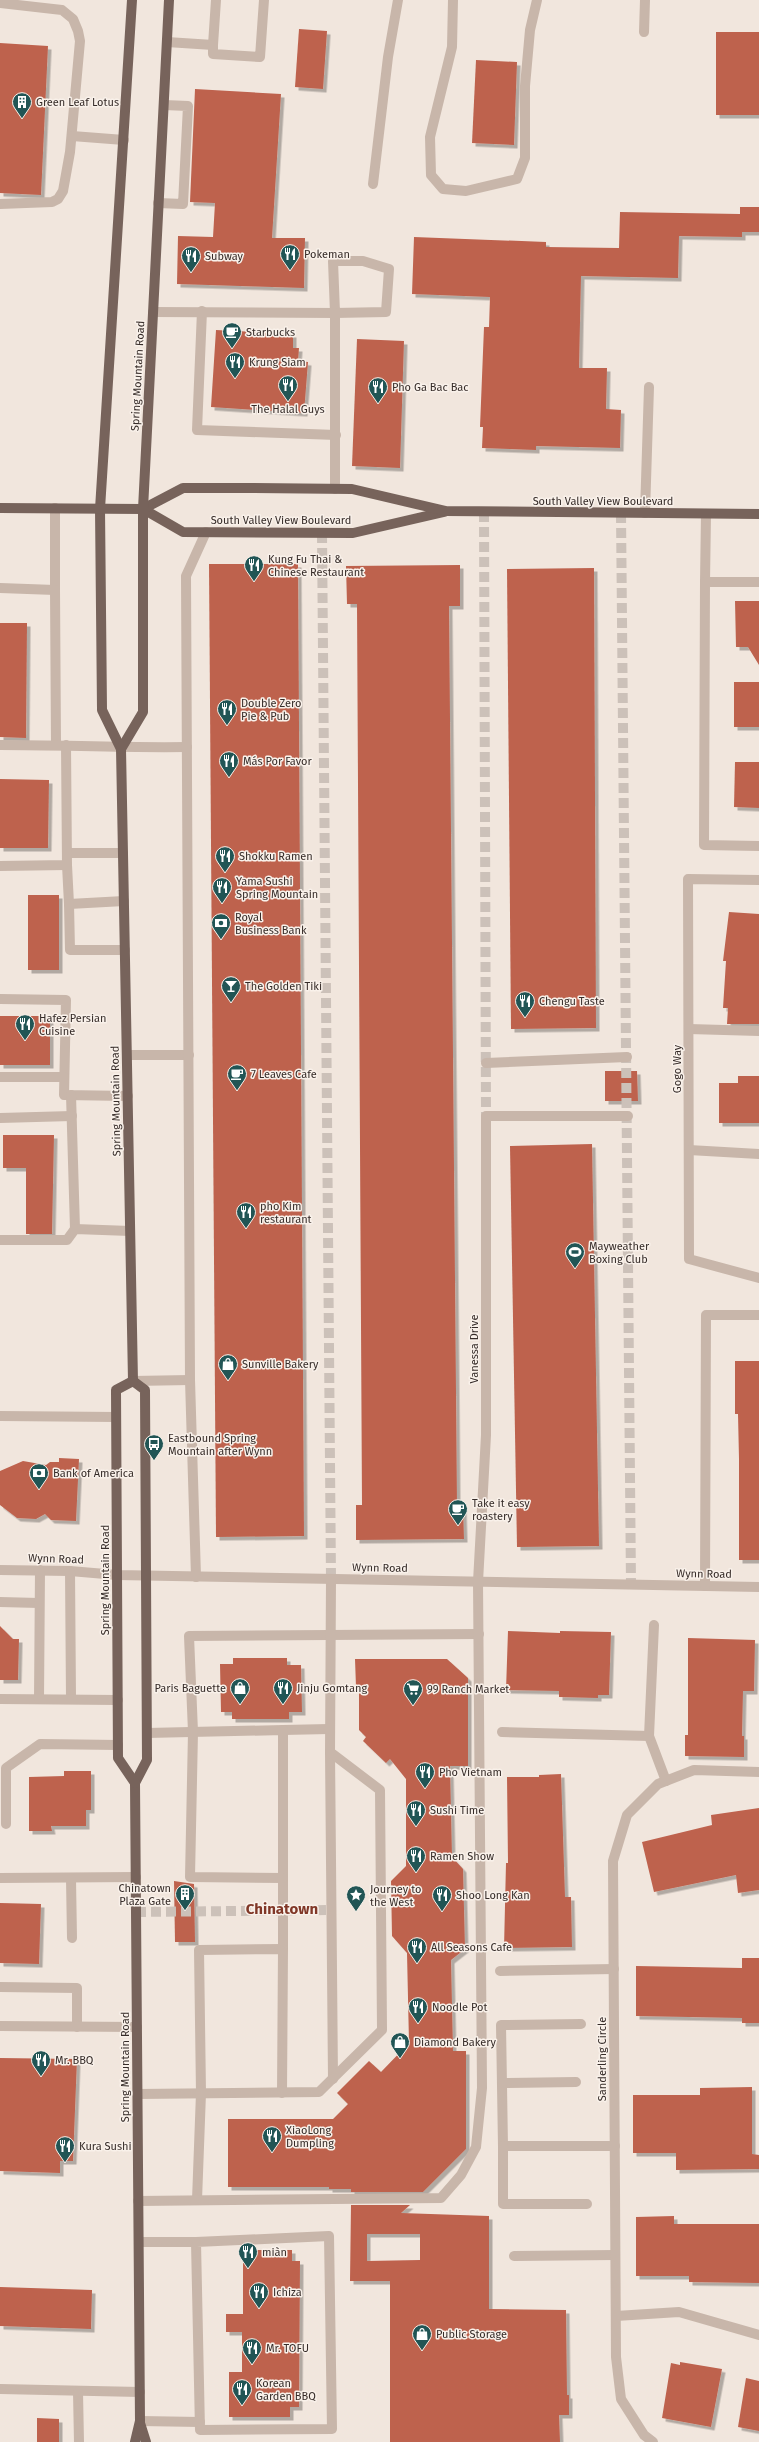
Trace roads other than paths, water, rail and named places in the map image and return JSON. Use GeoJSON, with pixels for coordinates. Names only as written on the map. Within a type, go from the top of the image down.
{"type":"FeatureCollection","features":[{"type":"Feature","properties":{"kind":"main road","name":"Spring Mountain Road"},"geometry":{"type":"LineString","coordinates":[[132,0],[100,509],[102,710],[121,748],[133,1381]]}},
{"type":"Feature","properties":{"kind":"main road","name":"Spring Mountain Road"},"geometry":{"type":"LineString","coordinates":[[121,748],[143,712],[143,509],[169,0]]}},
{"type":"Feature","properties":{"kind":"main road","name":"South Valley View Boulevard"},"geometry":{"type":"LineString","coordinates":[[0,508],[143,509],[183,488],[352,489],[446,511],[759,514]]}},
{"type":"Feature","properties":{"kind":"main road","name":"South Valley View Boulevard"},"geometry":{"type":"LineString","coordinates":[[143,509],[183,532],[353,533],[446,511]]}},
{"type":"Feature","properties":{"kind":"main road","name":"Spring Mountain Road"},"geometry":{"type":"LineString","coordinates":[[133,1381],[116,1390],[118,1758],[136,1783]]}},
{"type":"Feature","properties":{"kind":"main road","name":"Spring Mountain Road"},"geometry":{"type":"LineString","coordinates":[[133,1381],[145,1390],[147,1733],[147,1760],[136,1783],[140,2421],[135,2442]]}},
{"type":"Feature","properties":{"kind":"main road","name":"Spring Mountain Road"},"geometry":{"type":"LineString","coordinates":[[140,2421],[146,2442]]}},
{"type":"Feature","properties":{"kind":"street"},"geometry":{"type":"LineString","coordinates":[[216,0],[213,54],[260,57],[264,0]]}},
{"type":"Feature","properties":{"kind":"street"},"geometry":{"type":"LineString","coordinates":[[373,184],[388,57],[398,0]]}},
{"type":"Feature","properties":{"kind":"street"},"geometry":{"type":"LineString","coordinates":[[453,0],[452,47],[430,137],[431,175],[443,189],[466,191],[517,179],[525,158],[525,86],[530,30],[537,0]]}},
{"type":"Feature","properties":{"kind":"street"},"geometry":{"type":"LineString","coordinates":[[644,32],[645,0]]}},
{"type":"Feature","properties":{"kind":"street"},"geometry":{"type":"LineString","coordinates":[[0,3],[62,10],[73,19],[80,41],[72,136],[64,191],[58,199],[52,202],[22,205],[0,204]]}},
{"type":"Feature","properties":{"kind":"street"},"geometry":{"type":"LineString","coordinates":[[167,42],[213,45]]}},
{"type":"Feature","properties":{"kind":"street"},"geometry":{"type":"LineString","coordinates":[[158,203],[183,204],[188,106],[164,105]]}},
{"type":"Feature","properties":{"kind":"street"},"geometry":{"type":"LineString","coordinates":[[72,136],[124,140]]}},
{"type":"Feature","properties":{"kind":"street"},"geometry":{"type":"LineString","coordinates":[[153,312],[202,311],[335,313],[386,312],[388,269],[363,261],[333,262],[335,313],[335,489]]}},
{"type":"Feature","properties":{"kind":"street"},"geometry":{"type":"LineString","coordinates":[[202,311],[197,430],[336,435]]}},
{"type":"Feature","properties":{"kind":"street"},"geometry":{"type":"LineString","coordinates":[[645,513],[649,387]]}},
{"type":"Feature","properties":{"kind":"street"},"geometry":{"type":"LineString","coordinates":[[55,508],[55,590],[70,950],[125,950]]}},
{"type":"Feature","properties":{"kind":"street"},"geometry":{"type":"LineString","coordinates":[[706,514],[704,845],[759,846]]}},
{"type":"Feature","properties":{"kind":"street"},"geometry":{"type":"LineString","coordinates":[[196,1577],[190,1380],[186,576],[206,532]]}},
{"type":"Feature","properties":{"kind":"street"},"geometry":{"type":"LineString","coordinates":[[705,582],[759,582]]}},
{"type":"Feature","properties":{"kind":"street"},"geometry":{"type":"LineString","coordinates":[[0,588],[55,590]]}},
{"type":"Feature","properties":{"kind":"street"},"geometry":{"type":"LineString","coordinates":[[0,745],[61,745],[121,748],[187,747]]}},
{"type":"Feature","properties":{"kind":"street"},"geometry":{"type":"LineString","coordinates":[[67,854],[123,853]]}},
{"type":"Feature","properties":{"kind":"street"},"geometry":{"type":"LineString","coordinates":[[0,866],[67,865]]}},
{"type":"Feature","properties":{"kind":"street","name":"Gogo Way"},"geometry":{"type":"LineString","coordinates":[[759,880],[688,879],[689,1259],[759,1278]]}},
{"type":"Feature","properties":{"kind":"street"},"geometry":{"type":"LineString","coordinates":[[69,904],[124,901]]}},
{"type":"Feature","properties":{"kind":"street"},"geometry":{"type":"LineString","coordinates":[[0,999],[66,1000],[64,1095],[128,1096]]}},
{"type":"Feature","properties":{"kind":"street"},"geometry":{"type":"LineString","coordinates":[[688,1029],[759,1031]]}},
{"type":"Feature","properties":{"kind":"street"},"geometry":{"type":"LineString","coordinates":[[127,1054],[189,1055]]}},
{"type":"Feature","properties":{"kind":"street"},"geometry":{"type":"LineString","coordinates":[[486,1063],[628,1057]]}},
{"type":"Feature","properties":{"kind":"street"},"geometry":{"type":"LineString","coordinates":[[0,1077],[64,1077]]}},
{"type":"Feature","properties":{"kind":"street"},"geometry":{"type":"LineString","coordinates":[[0,1240],[67,1240],[76,1229],[71,1095]]}},
{"type":"Feature","properties":{"kind":"street"},"geometry":{"type":"LineString","coordinates":[[0,1118],[72,1116]]}},
{"type":"Feature","properties":{"kind":"street","name":"Vanessa Drive"},"geometry":{"type":"LineString","coordinates":[[138,2201],[441,2198],[461,2175],[476,2147],[482,2088],[478,1582],[486,1435],[486,1116],[628,1116]]}},
{"type":"Feature","properties":{"kind":"street"},"geometry":{"type":"LineString","coordinates":[[689,1150],[759,1154]]}},
{"type":"Feature","properties":{"kind":"street"},"geometry":{"type":"LineString","coordinates":[[76,1229],[130,1231]]}},
{"type":"Feature","properties":{"kind":"street"},"geometry":{"type":"LineString","coordinates":[[706,1586],[706,1315],[759,1315]]}},
{"type":"Feature","properties":{"kind":"street"},"geometry":{"type":"LineString","coordinates":[[133,1381],[190,1380]]}},
{"type":"Feature","properties":{"kind":"street"},"geometry":{"type":"LineString","coordinates":[[0,1416],[116,1417]]}},
{"type":"Feature","properties":{"kind":"street","name":"Wynn Road"},"geometry":{"type":"LineString","coordinates":[[0,1570],[70,1571],[146,1576],[759,1587]]}},
{"type":"Feature","properties":{"kind":"street"},"geometry":{"type":"LineString","coordinates":[[39,1699],[40,1570]]}},
{"type":"Feature","properties":{"kind":"street"},"geometry":{"type":"LineString","coordinates":[[70,1571],[70,1699]]}},
{"type":"Feature","properties":{"kind":"street"},"geometry":{"type":"LineString","coordinates":[[331,1579],[329,1729],[333,2079]]}},
{"type":"Feature","properties":{"kind":"street"},"geometry":{"type":"LineString","coordinates":[[0,1602],[39,1603]]}},
{"type":"Feature","properties":{"kind":"street"},"geometry":{"type":"LineString","coordinates":[[654,1626],[649,1736],[666,1781]]}},
{"type":"Feature","properties":{"kind":"street"},"geometry":{"type":"LineString","coordinates":[[283,1878],[190,1877],[193,1732],[189,1636],[479,1634]]}},
{"type":"Feature","properties":{"kind":"street"},"geometry":{"type":"LineString","coordinates":[[0,1699],[118,1700]]}},
{"type":"Feature","properties":{"kind":"street"},"geometry":{"type":"LineString","coordinates":[[147,1733],[329,1729]]}},
{"type":"Feature","properties":{"kind":"street"},"geometry":{"type":"LineString","coordinates":[[282,2093],[283,1730]]}},
{"type":"Feature","properties":{"kind":"street"},"geometry":{"type":"LineString","coordinates":[[502,1732],[649,1736]]}},
{"type":"Feature","properties":{"kind":"street"},"geometry":{"type":"LineString","coordinates":[[6,1824],[6,1768],[40,1744],[118,1745]]}},
{"type":"Feature","properties":{"kind":"street"},"geometry":{"type":"LineString","coordinates":[[138,2094],[319,2092],[382,2030],[380,1790],[330,1752]]}},
{"type":"Feature","properties":{"kind":"street","name":"Sanderling Circle"},"geometry":{"type":"LineString","coordinates":[[653,2442],[644,2436],[621,2399],[616,2357],[613,1861],[627,1815],[658,1784],[694,1770],[759,1772]]}},
{"type":"Feature","properties":{"kind":"street"},"geometry":{"type":"LineString","coordinates":[[0,1878],[71,1879],[136,1877]]}},
{"type":"Feature","properties":{"kind":"street"},"geometry":{"type":"LineString","coordinates":[[71,1879],[72,1938]]}},
{"type":"Feature","properties":{"kind":"street"},"geometry":{"type":"LineString","coordinates":[[197,2200],[201,2093],[199,1950],[283,1949]]}},
{"type":"Feature","properties":{"kind":"street"},"geometry":{"type":"LineString","coordinates":[[500,1970],[614,1969]]}},
{"type":"Feature","properties":{"kind":"street"},"geometry":{"type":"LineString","coordinates":[[0,1987],[78,1988],[77,2027]]}},
{"type":"Feature","properties":{"kind":"street"},"geometry":{"type":"LineString","coordinates":[[581,2024],[501,2025],[503,2204],[587,2204]]}},
{"type":"Feature","properties":{"kind":"street"},"geometry":{"type":"LineString","coordinates":[[0,2026],[137,2027]]}},
{"type":"Feature","properties":{"kind":"street"},"geometry":{"type":"LineString","coordinates":[[502,2083],[576,2082]]}},
{"type":"Feature","properties":{"kind":"street"},"geometry":{"type":"LineString","coordinates":[[503,2146],[615,2146]]}},
{"type":"Feature","properties":{"kind":"street"},"geometry":{"type":"LineString","coordinates":[[139,2242],[196,2242],[329,2236],[332,2429],[200,2430],[196,2242]]}},
{"type":"Feature","properties":{"kind":"street"},"geometry":{"type":"LineString","coordinates":[[514,2256],[615,2255]]}},
{"type":"Feature","properties":{"kind":"street"},"geometry":{"type":"LineString","coordinates":[[616,2316],[679,2312],[759,2335]]}},
{"type":"Feature","properties":{"kind":"street"},"geometry":{"type":"LineString","coordinates":[[0,2389],[78,2392],[140,2392]]}},
{"type":"Feature","properties":{"kind":"street"},"geometry":{"type":"LineString","coordinates":[[78,2392],[79,2442]]}},
{"type":"Feature","properties":{"kind":"street"},"geometry":{"type":"LineString","coordinates":[[140,2421],[200,2422]]}},
{"type":"Feature","properties":{"kind":"tunnel"},"geometry":{"type":"LineString","coordinates":[[484,512],[486,1116]]}},
{"type":"Feature","properties":{"kind":"tunnel"},"geometry":{"type":"LineString","coordinates":[[621,513],[631,1585]]}},
{"type":"Feature","properties":{"kind":"tunnel"},"geometry":{"type":"LineString","coordinates":[[322,533],[331,1579]]}},
{"type":"Feature","properties":{"kind":"tunnel"},"geometry":{"type":"LineString","coordinates":[[136,1912],[332,1910]]}},
{"type":"Feature","properties":{"kind":"place","name":"Green Leaf Lotus"},"geometry":{"type":"Point","coordinates":[22,119]}},
{"type":"Feature","properties":{"kind":"place","name":"Pokeman"},"geometry":{"type":"Point","coordinates":[290,271]}},
{"type":"Feature","properties":{"kind":"place","name":"Subway"},"geometry":{"type":"Point","coordinates":[191,273]}},
{"type":"Feature","properties":{"kind":"place","name":"Starbucks"},"geometry":{"type":"Point","coordinates":[232,349]}},
{"type":"Feature","properties":{"kind":"place","name":"Krung Siam"},"geometry":{"type":"Point","coordinates":[235,379]}},
{"type":"Feature","properties":{"kind":"place","name":"The Halal Guys"},"geometry":{"type":"Point","coordinates":[288,402]}},
{"type":"Feature","properties":{"kind":"place","name":"Pho Ga Bac Bac"},"geometry":{"type":"Point","coordinates":[378,404]}},
{"type":"Feature","properties":{"kind":"place","name":"Kung Fu Thai & Chinese Restaurant"},"geometry":{"type":"Point","coordinates":[254,582]}},
{"type":"Feature","properties":{"kind":"place","name":"Double Zero Pie & Pub"},"geometry":{"type":"Point","coordinates":[227,726]}},
{"type":"Feature","properties":{"kind":"place","name":"Más Por Favor"},"geometry":{"type":"Point","coordinates":[229,778]}},
{"type":"Feature","properties":{"kind":"place","name":"Shokku Ramen"},"geometry":{"type":"Point","coordinates":[225,873]}},
{"type":"Feature","properties":{"kind":"place","name":"Yama Sushi Spring Mountain"},"geometry":{"type":"Point","coordinates":[222,904]}},
{"type":"Feature","properties":{"kind":"place","name":"Royal Business Bank"},"geometry":{"type":"Point","coordinates":[221,940]}},
{"type":"Feature","properties":{"kind":"place","name":"The Golden Tiki"},"geometry":{"type":"Point","coordinates":[231,1003]}},
{"type":"Feature","properties":{"kind":"place","name":"Chengu Taste"},"geometry":{"type":"Point","coordinates":[525,1018]}},
{"type":"Feature","properties":{"kind":"place","name":"Hafez Persian Cuisine"},"geometry":{"type":"Point","coordinates":[25,1041]}},
{"type":"Feature","properties":{"kind":"place","name":"7 Leaves Cafe"},"geometry":{"type":"Point","coordinates":[237,1091]}},
{"type":"Feature","properties":{"kind":"place","name":"pho Kim restaurant"},"geometry":{"type":"Point","coordinates":[246,1229]}},
{"type":"Feature","properties":{"kind":"place","name":"Mayweather Boxing Club"},"geometry":{"type":"Point","coordinates":[575,1269]}},
{"type":"Feature","properties":{"kind":"place","name":"Sunville Bakery"},"geometry":{"type":"Point","coordinates":[228,1381]}},
{"type":"Feature","properties":{"kind":"place","name":"Eastbound Spring Mountain after Wynn"},"geometry":{"type":"Point","coordinates":[154,1461]}},
{"type":"Feature","properties":{"kind":"place","name":"Bank of America"},"geometry":{"type":"Point","coordinates":[39,1490]}},
{"type":"Feature","properties":{"kind":"place","name":"Take it easy roastery"},"geometry":{"type":"Point","coordinates":[458,1526]}},
{"type":"Feature","properties":{"kind":"place","name":"Paris Baguette"},"geometry":{"type":"Point","coordinates":[240,1705]}},
{"type":"Feature","properties":{"kind":"place","name":"Jinju Gomtang"},"geometry":{"type":"Point","coordinates":[283,1705]}},
{"type":"Feature","properties":{"kind":"place","name":"99 Ranch Market"},"geometry":{"type":"Point","coordinates":[413,1706]}},
{"type":"Feature","properties":{"kind":"place","name":"Pho Vietnam"},"geometry":{"type":"Point","coordinates":[425,1789]}},
{"type":"Feature","properties":{"kind":"place","name":"Sushi Time"},"geometry":{"type":"Point","coordinates":[416,1827]}},
{"type":"Feature","properties":{"kind":"place","name":"Ramen Show"},"geometry":{"type":"Point","coordinates":[416,1873]}},
{"type":"Feature","properties":{"kind":"place","name":"Chinatown Plaza Gate"},"geometry":{"type":"Point","coordinates":[185,1911]}},
{"type":"Feature","properties":{"kind":"place","name":"Journey to the West"},"geometry":{"type":"Point","coordinates":[356,1912]}},
{"type":"Feature","properties":{"kind":"place","name":"Shoo Long Kan"},"geometry":{"type":"Point","coordinates":[442,1912]}},
{"type":"Feature","properties":{"kind":"place","name":"All Seasons Cafe"},"geometry":{"type":"Point","coordinates":[417,1964]}},
{"type":"Feature","properties":{"kind":"place","name":"Noodle Pot"},"geometry":{"type":"Point","coordinates":[418,2024]}},
{"type":"Feature","properties":{"kind":"place","name":"Diamond Bakery"},"geometry":{"type":"Point","coordinates":[400,2059]}},
{"type":"Feature","properties":{"kind":"place","name":"Mr. BBQ"},"geometry":{"type":"Point","coordinates":[41,2077]}},
{"type":"Feature","properties":{"kind":"place","name":"XiaoLong Dumpling"},"geometry":{"type":"Point","coordinates":[272,2153]}},
{"type":"Feature","properties":{"kind":"place","name":"Kura Sushi"},"geometry":{"type":"Point","coordinates":[65,2163]}},
{"type":"Feature","properties":{"kind":"place","name":"miàn"},"geometry":{"type":"Point","coordinates":[248,2269]}},
{"type":"Feature","properties":{"kind":"place","name":"Ichiza"},"geometry":{"type":"Point","coordinates":[259,2309]}},
{"type":"Feature","properties":{"kind":"place","name":"Public Storage"},"geometry":{"type":"Point","coordinates":[422,2351]}},
{"type":"Feature","properties":{"kind":"place","name":"Mr. TOFU"},"geometry":{"type":"Point","coordinates":[252,2365]}},
{"type":"Feature","properties":{"kind":"place","name":"Korean Garden BBQ"},"geometry":{"type":"Point","coordinates":[242,2406]}},
{"type":"Feature","properties":{"kind":"district","name":"Chinatown"},"geometry":{"type":"Point","coordinates":[282,1909]}}]}
